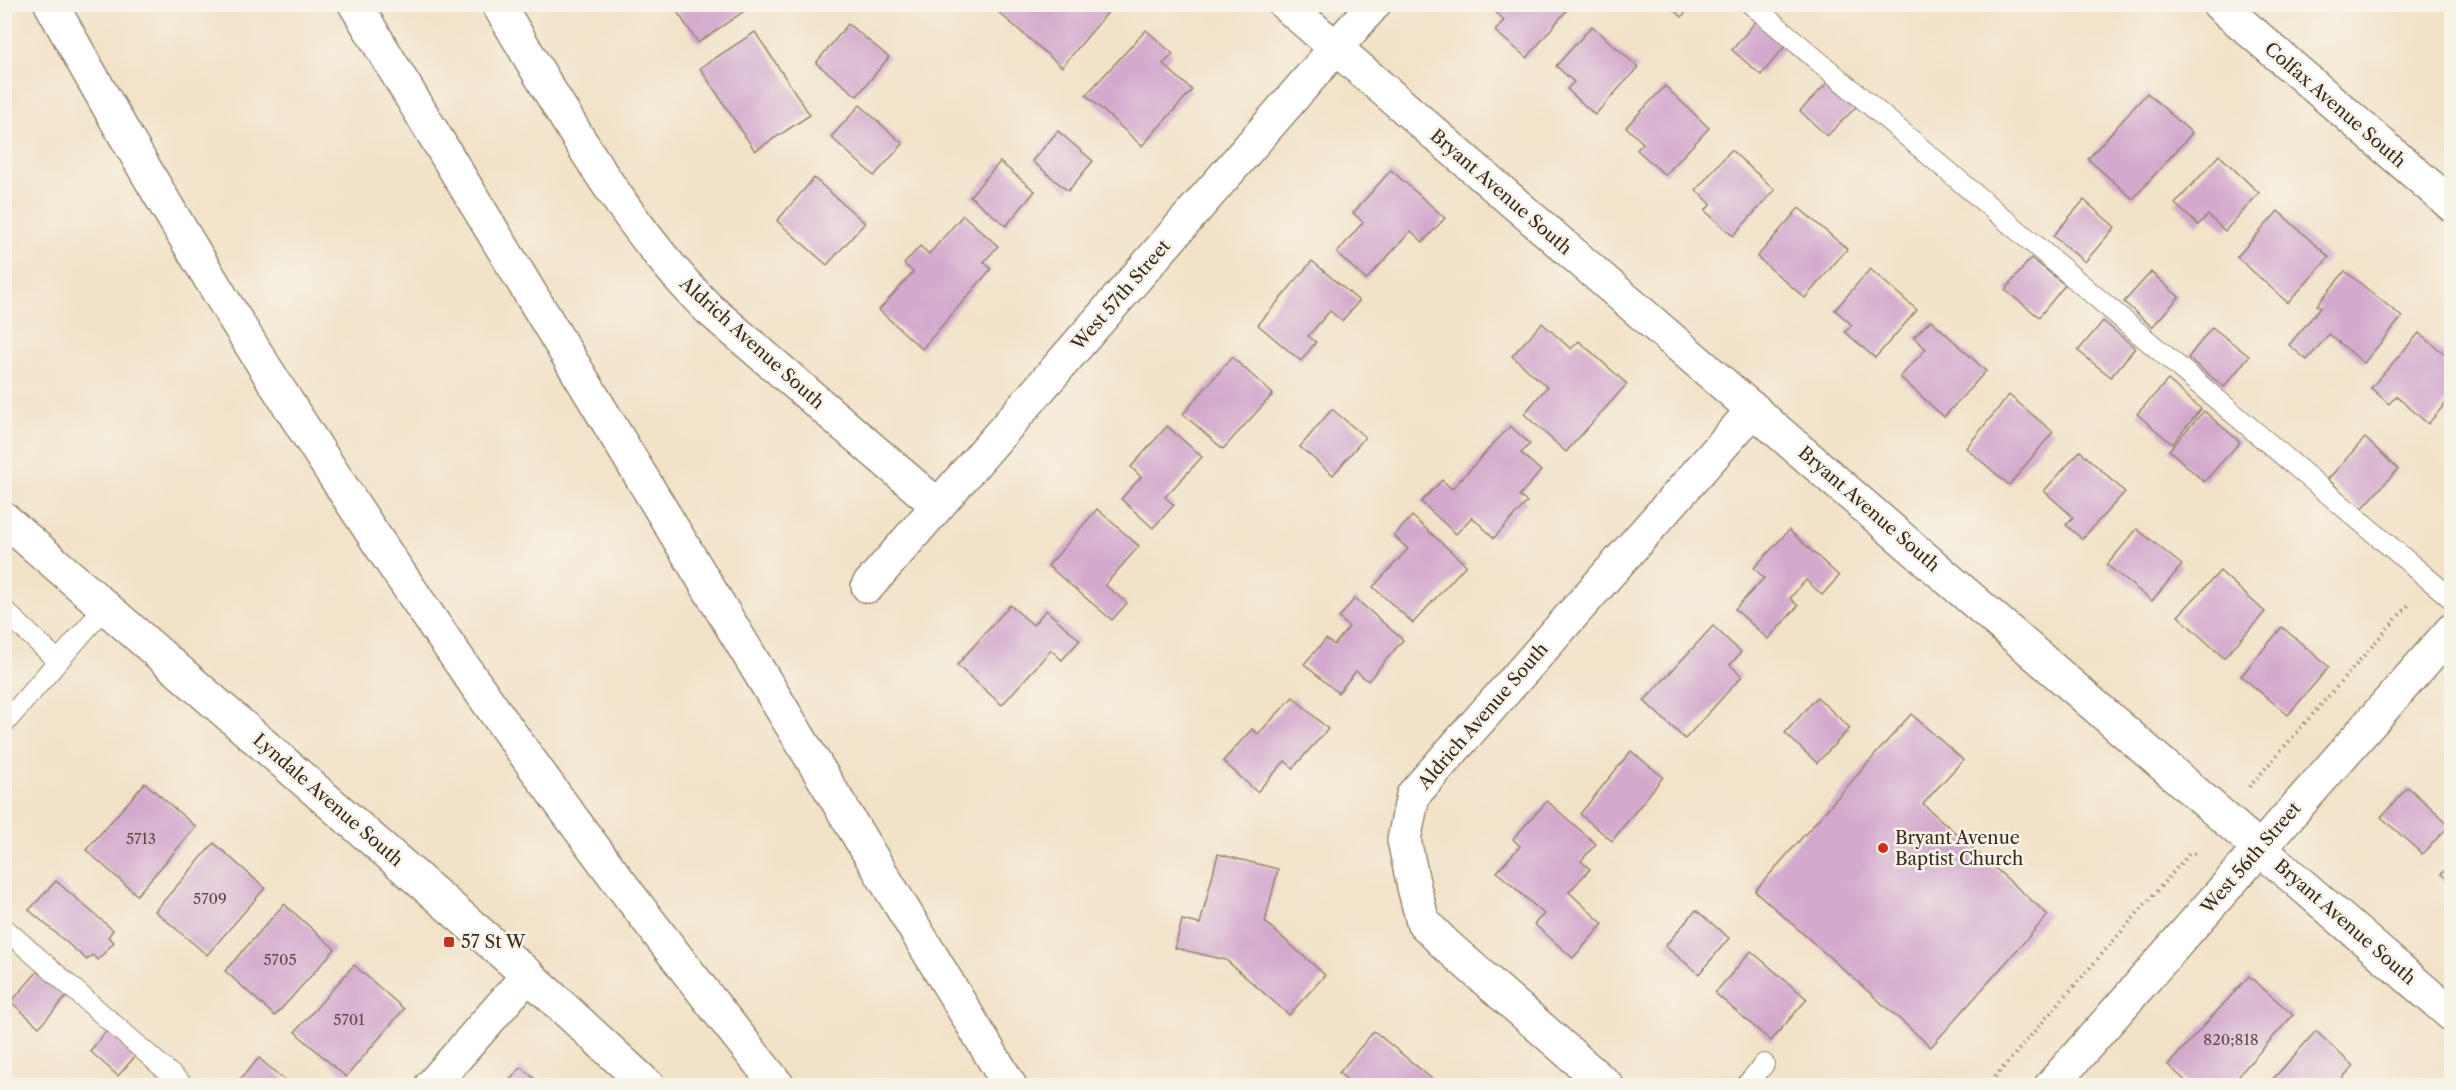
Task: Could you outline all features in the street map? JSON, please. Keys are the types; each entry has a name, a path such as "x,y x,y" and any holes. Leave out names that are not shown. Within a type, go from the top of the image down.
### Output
{"street":[{"path":"51,4 200,265 309,440 380,546 503,727 646,918 778,1086"},
{"path":"355,4 1010,1086"},
{"name":"Aldrich Avenue South","path":"498,4 615,195 678,278 709,309 937,505"},
{"name":"Bryant Avenue South","path":"1285,4 2451,1015"},
{"name":"West 57th Street","path":"868,586 1374,4"},
{"name":"Colfax Avenue South","path":"2219,4 2451,204"},
{"name":"Aldrich Avenue South","path":"1607,1086 1446,945 1423,922 1404,840 1413,795 1754,409"},
{"name":"Lyndale Avenue South","path":"4,519 528,975 648,1086"},
{"name":"West 56th Street","path":"2050,1086 2451,630"},
{"path":"431,1086 528,975"}],"lane":[{"path":"1751,4 2451,599"},
{"path":"4,724 105,607"},
{"path":"4,610 58,661"},
{"path":"4,928 184,1086"},
{"path":"1746,1086 1764,1064"}],"path":[{"path":"2252,794 2249,787 2430,580"},
{"path":"1988,1086 2189,854 2199,852"}],"building":[{"path":"672,4 743,4 747,9 698,43"},
{"path":"989,4 1115,4 1062,67"},
{"path":"1487,4 1571,5 1527,58 1495,31 1504,20"},
{"path":"1668,4 1693,4 1682,17"},
{"path":"1757,20 1786,45 1761,75 1732,50"},
{"path":"848,24 889,57 857,96 816,63"},
{"path":"1592,26 1638,67 1595,115 1567,89 1574,82 1556,66"},
{"path":"1146,30 1173,54 1163,64 1192,90 1142,146 1086,95"},
{"path":"755,32 810,115 755,151 700,68"},
{"path":"1829,81 1856,107 1827,136 1800,111"},
{"path":"1665,86 1709,128 1665,175 1637,150 1643,143 1626,127"},
{"path":"2147,93 2192,133 2133,199 2088,159"},
{"path":"860,105 903,144 874,176 831,137"},
{"path":"1058,131 1093,161 1068,191 1032,161"},
{"path":"1731,150 1775,190 1733,236 1705,211 1711,204 1696,190"},
{"path":"2219,155 2259,193 2225,231 2208,215 2198,225 2175,204"},
{"path":"1000,162 1035,191 1006,226 970,196"},
{"path":"1391,170 1445,218 1423,242 1411,231 1366,280 1337,253 1363,222 1353,213"},
{"path":"814,178 865,223 827,265 777,221"},
{"path":"2084,200 2115,227 2085,262 2053,236"},
{"path":"1799,208 1847,249 1805,298 1757,257"},
{"path":"2278,211 2329,257 2288,303 2237,257"},
{"path":"963,215 998,246 984,262 991,269 922,349 879,310 913,272 904,264 920,246 929,254"},
{"path":"2031,258 2065,285 2039,317 2005,290"},
{"path":"1312,261 1359,301 1342,321 1330,311 1308,336 1316,342 1301,361 1258,325"},
{"path":"1870,269 1917,310 1875,358 1845,332 1852,325 1835,310"},
{"path":"2345,271 2402,317 2364,363 2329,334 2307,360 2289,345 2321,307 2317,305"},
{"path":"2151,272 2179,297 2152,327 2124,302"},
{"path":"1931,320 1986,371 1944,417 1900,377 1926,349 1914,337"},
{"path":"2103,321 2135,348 2111,377 2078,351"},
{"path":"1542,323 1571,349 1579,341 1627,384 1566,452 1524,414 1547,387 1512,356"},
{"path":"2212,327 2249,356 2224,387 2188,358"},
{"path":"2419,333 2452,360 2452,396 2428,424 2396,396 2389,404 2371,388"},
{"path":"1232,357 1273,394 1223,449 1183,414"},
{"path":"2168,380 2201,409 2172,444 2137,414"},
{"path":"2009,395 2053,432 2009,485 1966,448"},
{"path":"1332,409 1365,437 1333,475 1300,447"},
{"path":"2204,411 2240,442 2204,482 2169,450"},
{"path":"1167,426 1202,457 1165,497 1174,505 1153,528 1121,499 1141,477 1131,467"},
{"path":"1510,426 1530,444 1521,453 1541,471 1519,496 1527,502 1494,538 1472,517 1456,534 1421,502 1442,480 1452,489"},
{"path":"2365,438 2398,469 2361,510 2328,479"},
{"path":"2080,451 2125,492 2082,539 2066,525 2073,517 2044,491"},
{"path":"1097,509 1139,546 1105,585 1127,603 1112,620 1048,566"},
{"path":"1412,516 1466,565 1413,623 1373,587 1408,549 1394,536"},
{"path":"2137,529 2182,565 2152,601 2107,565"},
{"path":"1789,530 1839,576 1822,595 1806,580 1790,598 1798,606 1768,639 1735,609 1764,578 1754,568"},
{"path":"2220,571 2265,612 2224,658 2178,616"},
{"path":"1355,598 1403,640 1368,681 1356,671 1338,693 1304,664 1326,639 1334,645 1349,627 1339,618"},
{"path":"1010,605 1033,625 1046,610 1080,640 1062,660 1051,650 1002,705 957,665"},
{"path":"1713,626 1741,652 1730,665 1742,676 1685,739 1644,701"},
{"path":"2282,627 2329,667 2288,715 2241,676"},
{"path":"1293,697 1328,729 1293,768 1285,761 1257,792 1223,761 1252,729 1258,734"},
{"path":"1817,697 1850,728 1817,763 1785,733"},
{"name":"Bryant Avenue Baptist Church","path":"1911,714 1963,760 1923,804 2048,915 1931,1047 1755,891"},
{"path":"1631,751 1663,777 1612,841 1580,814"},
{"path":"145,783 196,827 137,895 86,850"},
{"path":"2408,787 2450,825 2422,854 2381,817"},
{"path":"1547,801 1596,844 1581,861 1590,869 1569,892 1603,924 1573,958 1534,924 1544,914 1497,872 1520,846 1513,839"},
{"path":"214,843 265,888 207,955 155,911"},
{"path":"1218,854 1278,869 1265,922 1325,975 1289,1015 1226,960 1175,948 1182,920 1200,924"},
{"path":"2452,863 2452,883 2441,874"},
{"path":"56,881 113,930 108,937 114,942 98,960 92,955 87,960 29,910"},
{"path":"284,904 335,949 275,1016 225,971"},
{"path":"1696,910 1729,938 1699,974 1665,946"},
{"path":"1751,951 1807,999 1771,1041 1715,993"},
{"path":"354,965 404,1009 346,1077 295,1032"},
{"path":"39,970 68,995 39,1027 11,1002"},
{"path":"2249,976 2293,1015 2229,1086 2191,1086 2168,1065"},
{"path":"108,1029 137,1054 118,1076 90,1051"},
{"path":"1374,1031 1432,1079 1427,1086 1354,1086 1339,1073"},
{"path":"2316,1031 2353,1066 2335,1086 2280,1086 2273,1079"},
{"path":"259,1058 291,1086 234,1086"},
{"path":"521,1067 543,1086 505,1086"}],"place":[{"name":"Bryant Avenue Baptist Church","path":"1883,848"},
{"name":"57 St W","path":"449,942"}]}
